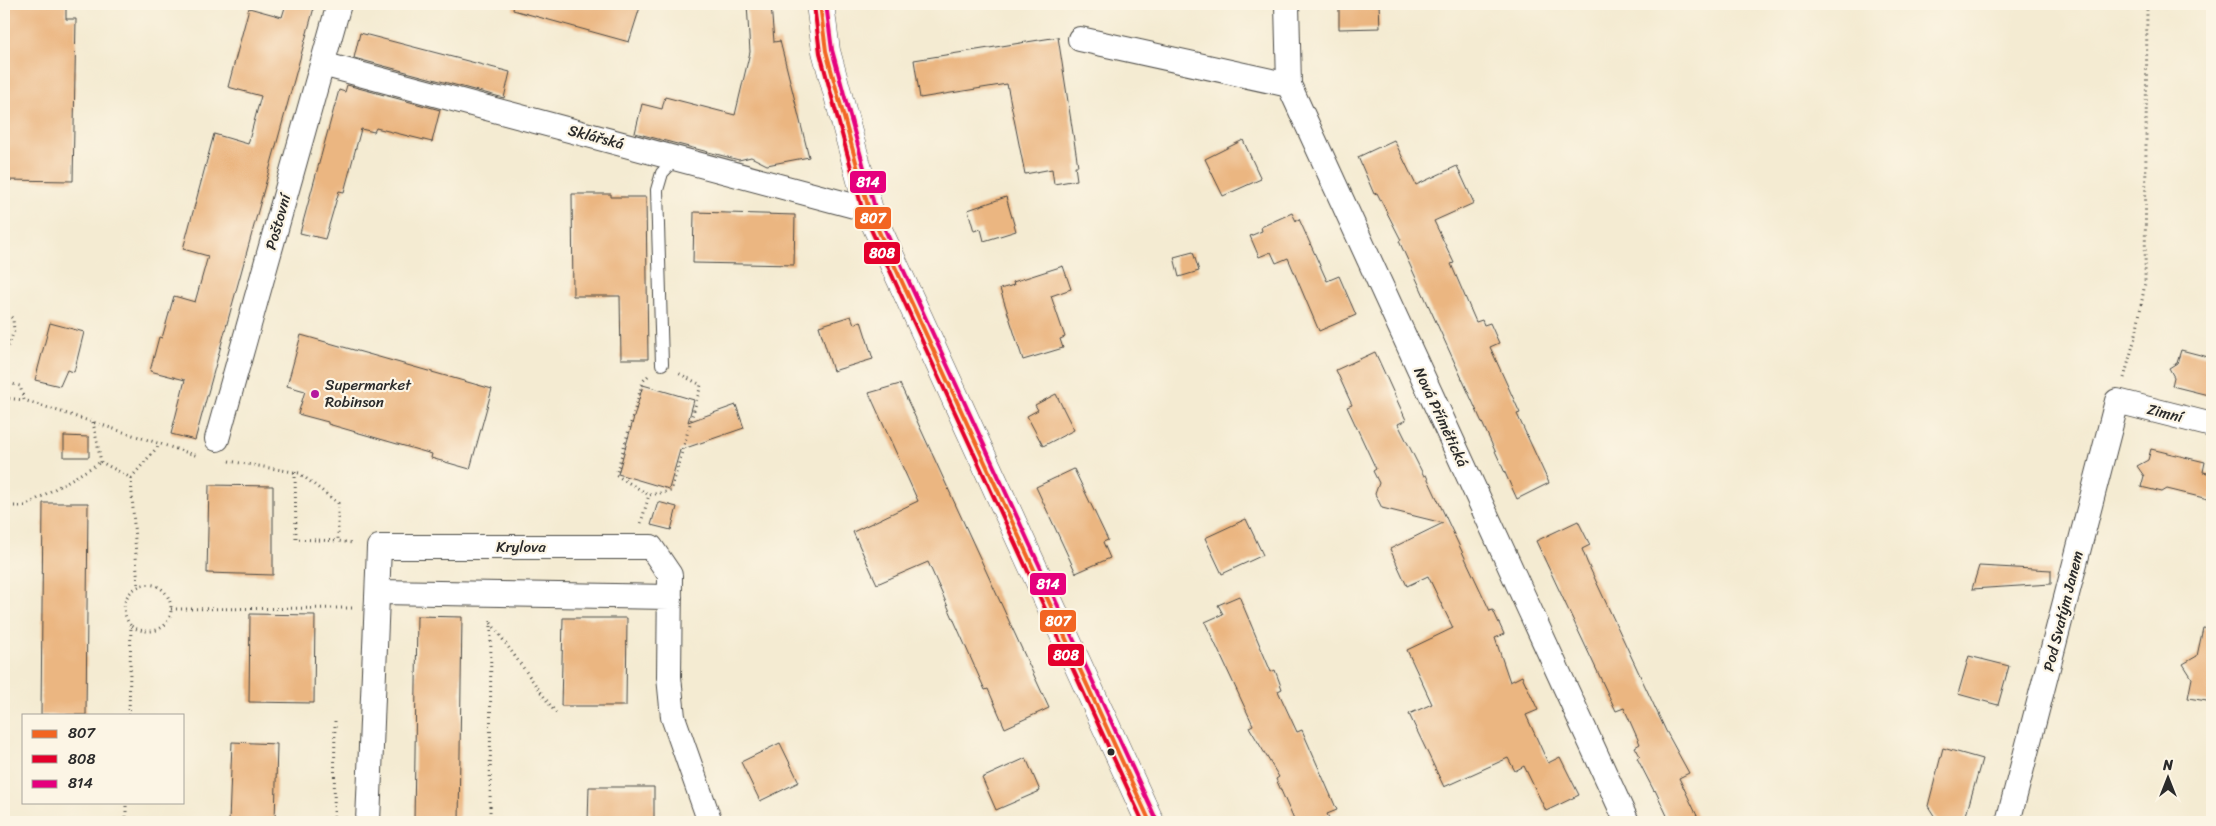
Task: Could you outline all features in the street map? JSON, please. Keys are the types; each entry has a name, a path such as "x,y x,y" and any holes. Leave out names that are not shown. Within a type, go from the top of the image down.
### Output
{"main road":[{"path":"820,4 826,51 869,210 1150,822"}],"street":[{"name":"Poštovní","path":"217,440 340,4"},
{"name":"Nová Přímětická","path":"1287,4 1289,85 1627,822"},
{"path":"1080,39 1289,85"},
{"name":"Sklářská","path":"322,64 869,210"},
{"name":"Zimní","path":"2117,401 2212,425"},
{"name":"Pod Svatým Janem","path":"2008,822 2117,401"},
{"name":"Krylova","path":"368,822 379,547 651,547 670,576 668,677 673,717 710,822"},
{"path":"378,600 491,594 670,597"}],"lane":[{"path":"662,364 657,190 662,173 676,158"}],"path":[{"path":"2117,401 2136,334 2145,283 2147,4"},
{"path":"4,310 13,319 14,331 10,345 4,348"},
{"path":"662,364 701,385 671,491 649,495 616,475 643,381 662,364"},
{"path":"4,398 24,400"},
{"path":"93,422 101,462"},
{"path":"138,587 131,478 160,444"},
{"path":"101,462 131,478"},
{"path":"4,506 25,506 101,462"},
{"path":"295,472 296,539 338,541"},
{"path":"634,547 649,495"},
{"path":"153,585 160,588 166,594 171,608 170,616 160,628 145,632 131,626 126,619 124,604 131,591 138,587 153,585"},
{"path":"490,822 491,594"},
{"path":"171,608 378,600"},
{"path":"491,622 558,716"},
{"path":"129,714 131,626"},
{"path":"334,719 334,822"},
{"path":"126,804 126,822"}],"building":[{"path":"4,4 66,4 66,19 76,19 73,181 4,180"},
{"path":"286,4 315,4 195,440 171,434 185,380 150,371 159,337 162,338 174,296 195,302 208,256 183,249 214,134 248,144 261,96 228,87 249,8 282,17"},
{"path":"514,4 641,4 629,42 513,10"},
{"path":"747,4 771,4 774,42 780,41 809,157 767,165 751,157 739,160 635,133 642,104 662,109 665,97 735,115 750,52"},
{"path":"1339,4 1379,4 1380,28 1339,29"},
{"path":"360,33 510,72 504,98 354,58"},
{"path":"1058,37 1078,166 1075,166 1077,180 1054,184 1052,169 1025,174 1007,84 920,98 914,60"},
{"path":"347,85 440,110 432,142 376,128 374,132 361,129 344,192 339,191 325,239 300,233 339,90 345,92"},
{"path":"1243,140 1261,179 1223,196 1205,159"},
{"path":"1394,140 1416,185 1457,166 1474,203 1434,221 1454,263 1451,264 1476,322 1482,320 1484,325 1490,323 1499,343 1490,347 1520,413 1517,414 1549,483 1517,499 1399,241 1401,240 1377,193 1374,194 1358,157"},
{"path":"572,194 611,194 611,197 646,197 648,359 621,359 620,296 573,296"},
{"path":"1006,197 1016,231 984,241 981,229 974,231 968,210"},
{"path":"694,212 795,215 794,265 693,263"},
{"path":"1292,213 1296,221 1299,219 1327,281 1339,276 1356,315 1319,331 1288,258 1276,263 1271,252 1259,257 1250,236 1262,231 1261,227"},
{"path":"1193,252 1199,271 1179,277 1174,257"},
{"path":"1063,266 1071,289 1051,296 1065,337 1060,339 1063,348 1023,360 1000,289 1014,285 1013,282"},
{"path":"851,316 854,324 861,321 873,359 833,371 819,326"},
{"path":"50,323 84,332 74,372 67,370 60,386 35,380"},
{"path":"301,335 492,389 470,469 431,458 432,454 298,414 305,391 287,386"},
{"path":"2181,350 2212,358 2212,396 2172,386 2174,377 2169,368 2177,363"},
{"path":"1375,352 1406,420 1398,424 1424,476 1426,475 1490,611 1493,610 1504,634 1495,638 1510,682 1522,676 1538,710 1526,715 1548,763 1560,757 1579,795 1546,811 1524,766 1515,771 1508,758 1444,787 1409,714 1432,704 1407,650 1453,628 1428,576 1407,586 1390,549 1443,523 1382,508 1375,494 1379,483 1373,471 1376,469 1347,407 1352,405 1336,370"},
{"path":"900,384 1049,708 1005,728 988,689 985,690 928,562 877,584 853,532 918,501 869,393"},
{"path":"643,385 694,400 688,422 736,405 744,428 680,450 669,489 618,474"},
{"path":"1056,394 1074,430 1043,446 1027,416 1038,410 1035,405"},
{"path":"64,436 89,437 89,457 64,457"},
{"path":"2151,449 2205,462 2203,472 2212,474 2212,500 2167,489 2162,492 2141,487 2144,476 2137,466 2148,460"},
{"path":"1074,469 1108,540 1103,542 1110,558 1076,573 1036,487"},
{"path":"209,485 273,486 273,575 207,573"},
{"path":"658,502 677,507 671,530 651,525"},
{"path":"43,503 88,503 86,714 41,714"},
{"path":"1246,519 1263,555 1222,574 1205,538"},
{"path":"1578,521 1590,545 1582,549 1587,562 1666,731 1689,773 1679,778 1700,822 1670,822 1637,758 1640,756 1635,747 1640,744 1624,708 1616,711 1536,541"},
{"path":"1979,566 2051,570 2051,584 1972,589"},
{"path":"1239,596 1271,672 1275,670 1282,689 1278,691 1297,732 1302,730 1337,810 1327,814 1331,822 1295,822 1276,779 1279,777 1249,727 1253,725 1205,622 1223,614 1218,605"},
{"path":"250,614 315,615 314,703 249,702"},
{"path":"417,616 462,617 459,822 414,822"},
{"path":"563,618 627,618 626,706 561,706"},
{"path":"2203,628 2212,629 2212,709 2207,701 2188,698 2192,678 2183,664 2197,656"},
{"path":"1969,656 2009,666 1998,705 1958,694"},
{"path":"232,742 277,744 275,822 229,822"},
{"path":"780,743 799,782 760,801 741,762"},
{"path":"1943,748 1982,759 1964,822 1938,822 1928,806"},
{"path":"1026,758 1040,791 996,810 982,778"},
{"path":"589,787 654,787 654,822 588,822"}],"transit line":[{"name":"807","path":"820,4 826,51 869,210 1150,822"},
{"name":"814","path":"826,4 832,50 875,208 1156,819"},
{"name":"808","path":"814,5 820,53 863,212 1143,822"}],"place":[{"name":"Supermarket Robinson","path":"315,394"}]}
